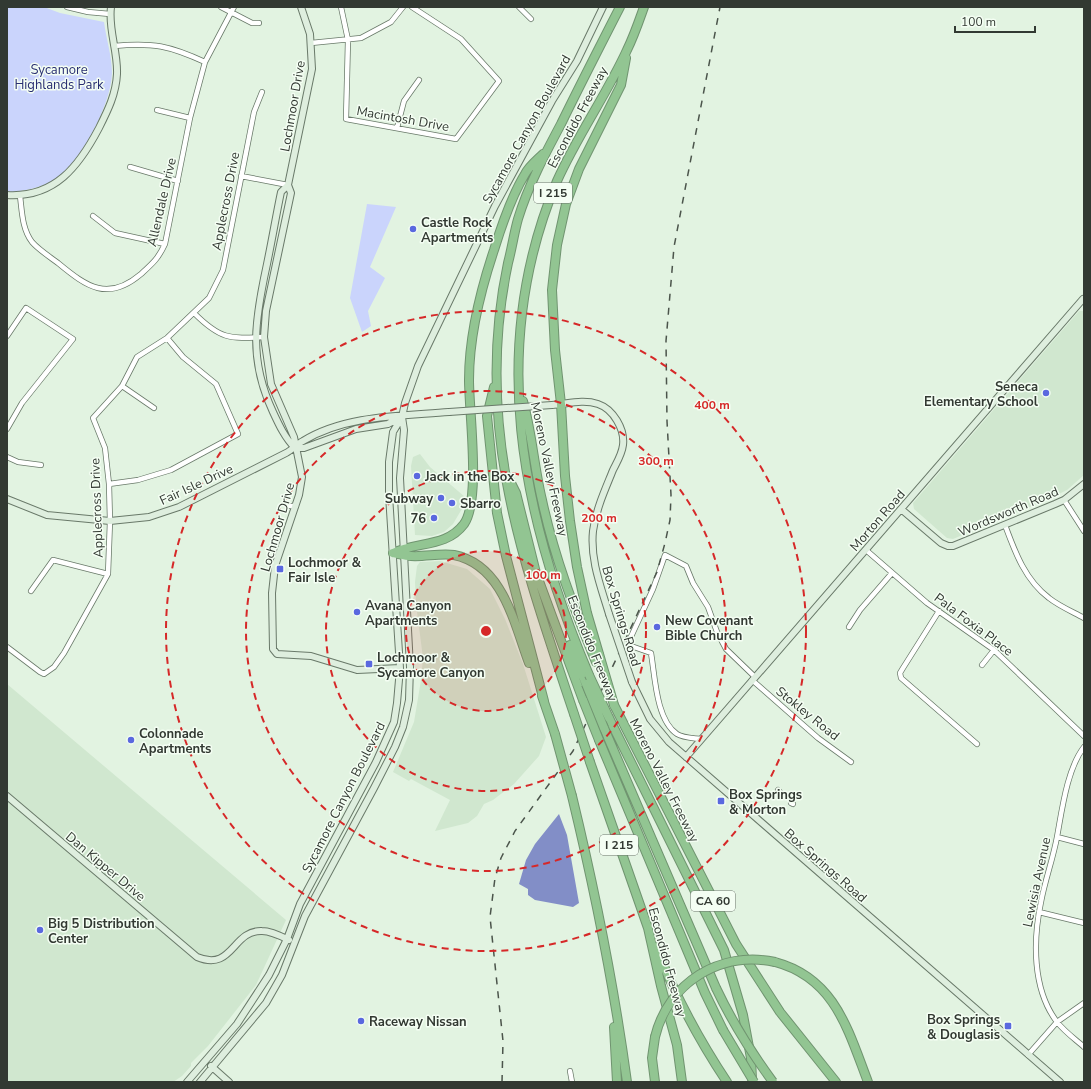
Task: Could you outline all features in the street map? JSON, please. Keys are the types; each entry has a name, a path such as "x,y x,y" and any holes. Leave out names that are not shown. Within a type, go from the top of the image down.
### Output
{"highway":[{"name":"Escondido Freeway","path":"620,7 548,149 518,219 504,285 498,330 496,379 504,469 515,527 528,573 574,714 648,928 661,986 677,1045 682,1082"},
{"name":"Escondido Freeway","path":"644,7 627,51 561,174 544,216 527,282 519,349 520,417 525,467 538,532 559,599 589,675 608,718 724,950 744,1015 751,1058 753,1082"},
{"path":"597,658 573,544 557,404 552,311 557,244 572,186 621,86 627,51"},
{"path":"393,553 426,545 449,537 464,523 469,514 473,490 469,379 476,308 500,231 511,202 525,172 548,149"},
{"path":"519,349 516,373 516,413 520,455 529,511 550,589 604,728 716,988 729,1015 747,1045 773,1082"},
{"path":"496,379 487,416 497,513 506,556 544,701"},
{"name":"Moreno Valley Freeway","path":"519,388 527,416 530,442 550,535 576,614 597,658 614,705 736,944 780,1012 836,1082"},
{"path":"504,469 516,493 536,573 552,621 599,740 702,986 723,1030 753,1082"},
{"path":"404,551 455,556 472,562 488,573 495,581 504,597 544,701 555,734 572,796 589,866 610,976 627,1082"},
{"path":"648,928 677,995 700,1039 727,1082"},
{"path":"655,1082 652,1058 655,1037 661,1018 668,1005 682,988 697,976 714,967 735,960 753,959 775,962 796,969 810,977 828,994 841,1014 868,1082"},
{"path":"610,976 618,1082"}],"street":[{"path":"7,195 20,196 43,189 54,184 73,169 85,154 111,104 117,73 111,10 88,12 67,7"},
{"path":"221,7 252,23 259,23"},
{"name":"Allendale Drive","path":"20,196 23,222 32,242 79,280 92,287 112,290 128,285 158,260 165,244 190,118 205,62 234,7"},
{"name":"Lochmoor Drive","path":"301,7 307,21 311,43 312,69 288,185 291,193 266,311 264,338 271,384 294,437 302,478 296,506 275,566 272,593 273,649 277,654 311,656 357,670 400,668"},
{"path":"341,7 348,40"},
{"path":"311,43 361,38 391,22 403,7"},
{"name":"Macintosh Drive","path":"348,40 346,119 456,139 499,81 461,38 412,7"},
{"path":"519,7 531,19"},
{"name":"Sycamore Canyon Boulevard","path":"187,1082 237,1024 257,997 270,975 287,939 300,904 384,745 394,722 400,668 389,462 393,432 402,417 405,402 418,366 466,264 522,156 582,50 602,7"},
{"path":"114,46 137,44 163,46 176,49 205,62"},
{"path":"397,128 404,101 420,80"},
{"name":"Applecross Drive","path":"7,647 31,666 44,674 54,667 64,653 108,574 110,521 109,484 105,448 94,418 122,386 137,357 167,338 194,313 208,298 223,270 254,112 262,92"},
{"path":"157,110 190,118"},
{"path":"130,167 178,181"},
{"path":"241,176 288,185"},
{"name":"Lochmoor Drive","path":"288,185 281,192 259,301 255,338 258,368 268,400 288,442 295,448"},
{"path":"93,216 115,233 165,244"},
{"name":"Morton Road","path":"686,757 1084,299"},
{"path":"7,336 26,308 72,339 22,403 7,430"},
{"path":"194,313 208,327 223,335 234,338 264,338"},
{"path":"109,484 138,480 171,470 238,434 216,384 183,357 167,338"},
{"path":"122,386 154,408"},
{"name":"Box Springs Road","path":"557,404 581,402 598,404 616,418 623,435 621,452 598,509 593,532 593,556 609,614 632,682 646,713 655,726 686,757 1060,1082"},
{"name":"Fair Isle Drive","path":"7,499 47,515 110,521 149,517 179,507 295,448 302,441 336,427 376,417 391,415 402,417 557,404"},
{"name":"Sycamore Canyon Boulevard","path":"200,1082 266,1003 282,975 306,916 381,774 403,727 409,700 410,667 400,478 404,430 402,417"},
{"path":"7,457 18,462 41,465"},
{"name":"Wordsworth Road","path":"901,509 948,546 958,545 1064,500 1084,484"},
{"path":"1064,500 1084,531"},
{"path":"288,506 296,506"},
{"path":"1005,525 1016,555 1025,572 1048,598 1084,618"},
{"name":"Pala Foxia Place","path":"866,550 892,573 940,611 994,650 1084,736"},
{"name":"Stokley Road","path":"701,739 678,734 667,722 660,706 651,653 631,646 629,641 650,595 665,555 686,566 693,583 708,607 717,632 726,649 753,679 818,738 850,762"},
{"path":"31,591 53,560 108,574"},
{"path":"849,627 860,610 892,573"},
{"path":"940,611 906,662 900,673 901,678 977,744"},
{"path":"982,665 994,650"},
{"name":"Lewisia Avenue","path":"1084,747 1074,766 1059,820 1057,837 1039,912 1036,931 1038,970 1044,997 1057,1022 1084,1047"},
{"name":"Dan Kipper Drive","path":"7,796 197,957 209,961 217,961 226,956 246,936 257,931 268,932 296,942"},
{"path":"1057,837 1084,844"},
{"path":"1039,912 1084,923"},
{"path":"1028,1055 1057,1022 1084,1003"},
{"path":"205,1062 229,1082"},
{"path":"570,1071 572,1082"}],"shaded area":[{"name":"Seneca Elementary School","path":"1079,311 1084,311 1084,475 1067,490 1051,498 953,539 947,538 914,509 913,503"},
{"path":"420,454 430,467 465,497 463,507 453,524 444,532 432,536 415,535 411,466 413,457"},
{"path":"440,561 467,569 490,589 505,619 523,664 546,737 539,756 514,784 493,800 484,804 477,816 468,823 435,831 450,800 411,779 409,781 393,772 414,722 421,680 423,658 416,604 415,582 417,566 420,562"},
{"path":"7,684 286,920 256,985 208,1046 191,1063 191,1066 182,1076 173,1082 7,1082"},
{"path":"559,814 567,835 579,903 573,907 535,900 528,895 528,889 519,884 526,860 535,844"}],"green space":[{"name":"Sycamore Highlands Park","path":"7,7 44,7 60,13 104,22 112,73 106,101 93,132 84,147 64,172 54,180 44,185 10,193 7,192"},
{"path":"367,204 396,207 370,267 385,278 368,311 371,326 362,332 350,298"}],"railway":[{"path":"502,1082 503,1041 490,917 495,878 501,858 515,831 573,751 657,572 670,520 671,495 667,421 666,341 674,247 720,7"}],"place":[{"name":"Castle Rock Apartments","path":"413,229"},
{"name":"Seneca Elementary School","path":"1046,393"},
{"name":"Jack in the Box","path":"417,476"},
{"name":"Subway","path":"441,498"},
{"name":"Sbarro","path":"452,503"},
{"name":"76","path":"434,518"},
{"name":"Lochmoor & Fair Isle","path":"280,569"},
{"name":"Avana Canyon Apartments","path":"357,612"},
{"name":"New Covenant Bible Church","path":"657,627"},
{"name":"Lochmoor & Sycamore Canyon","path":"369,664"},
{"name":"Colonnade Apartments","path":"131,740"},
{"name":"Box Springs & Morton","path":"721,801"},
{"name":"Big 5 Distribution Center","path":"40,930"},
{"name":"Raceway Nissan","path":"361,1021"},
{"name":"Box Springs & Douglasis","path":"1008,1026"}]}
